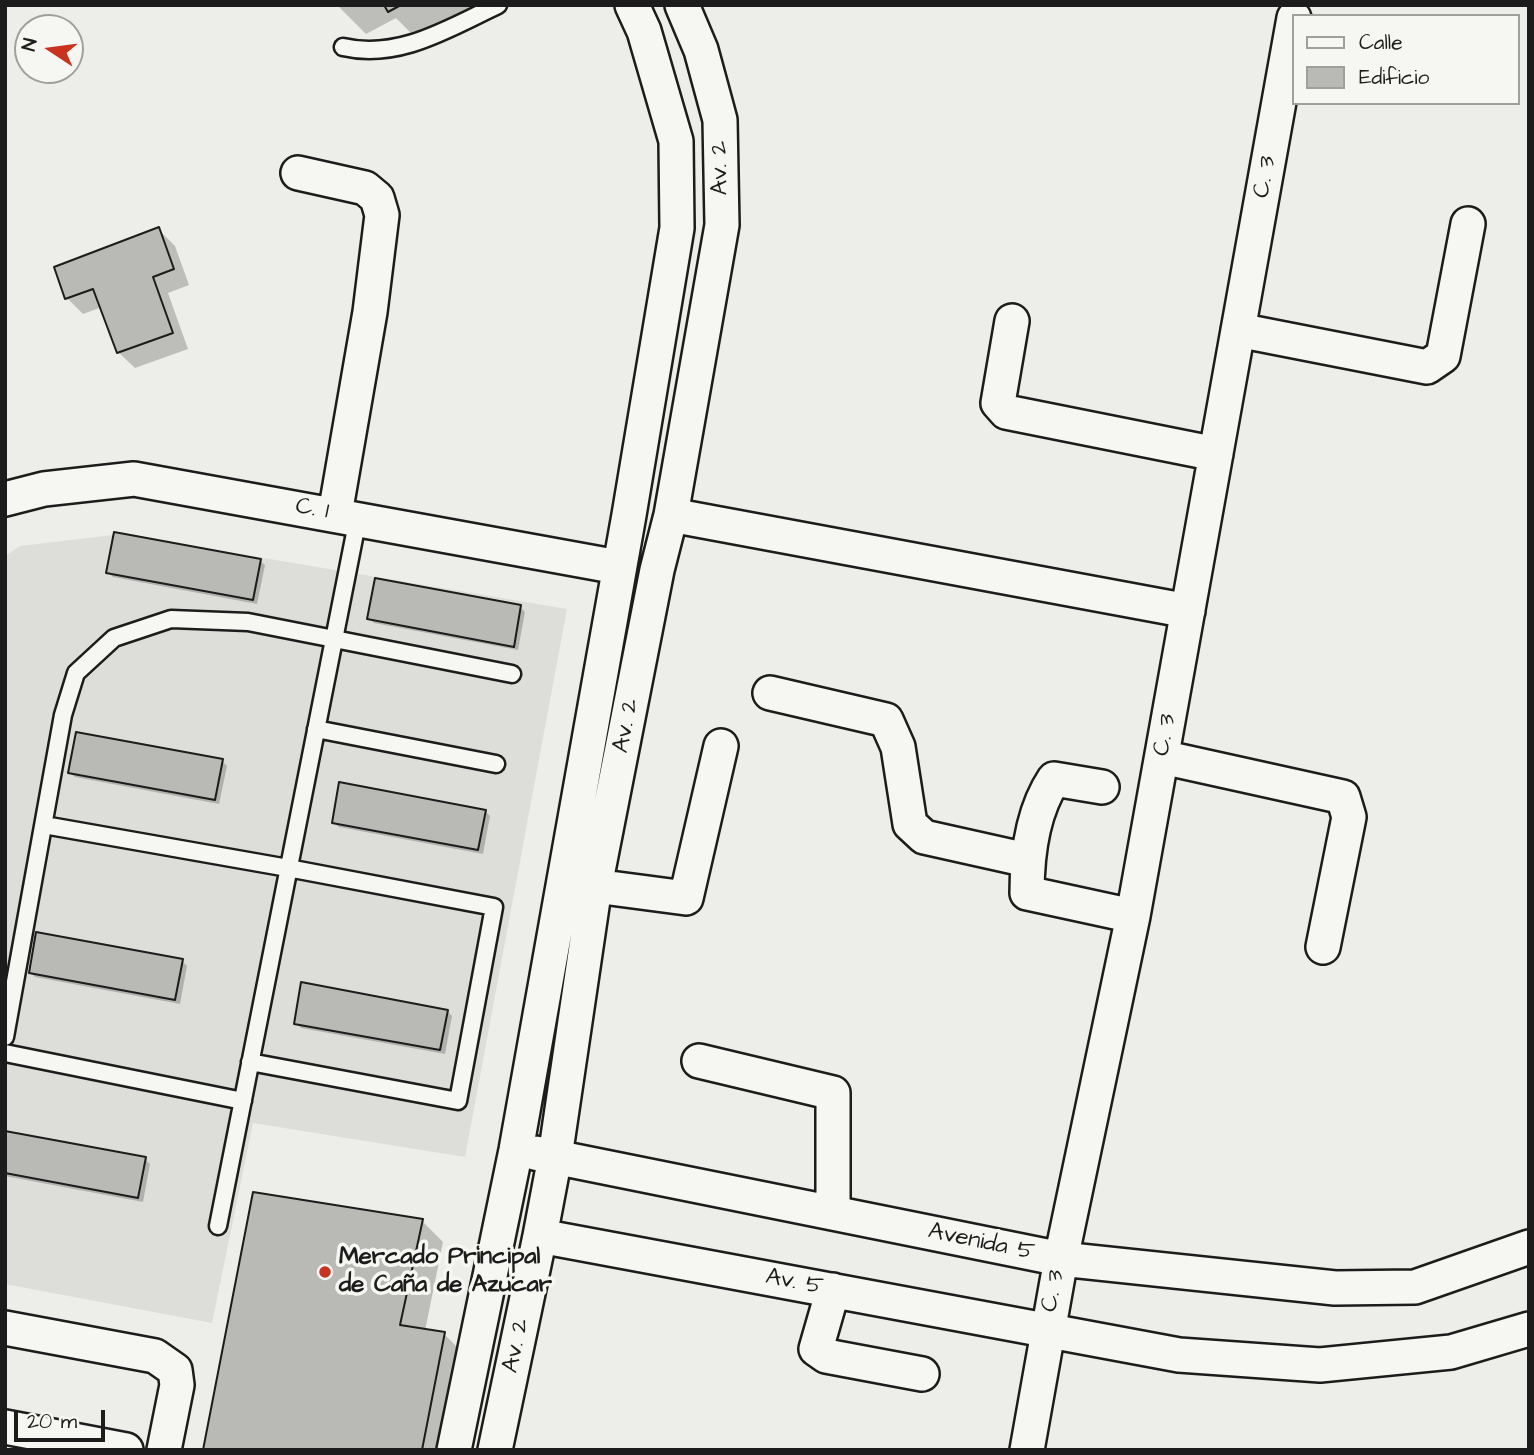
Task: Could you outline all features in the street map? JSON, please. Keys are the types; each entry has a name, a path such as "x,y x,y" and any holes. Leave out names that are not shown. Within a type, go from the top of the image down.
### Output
{"street":[{"name":"Av. 2","path":"454,1450 516,1150 677,228 676,141 644,32 632,5"},
{"name":"Av. 2","path":"495,1450 555,1157 595,886 654,584 671,514 722,225 720,120 701,50 682,5"},
{"name":"C. 3","path":"1027,1450 1060,1259 1133,916 1292,28"},
{"path":"298,173 365,188 377,198 382,215 346,516"},
{"path":"1238,330 1427,367 1443,356 1468,224"},
{"path":"1012,321 998,403 1006,412 1216,454"},
{"name":"C. 1","path":"5,499 44,489 134,479 618,567"},
{"path":"671,514 1188,611"},
{"path":"770,692 886,720 898,747 910,824 924,836 1027,860"},
{"path":"595,886 686,898 721,746"},
{"path":"1162,757 1343,797 1349,817 1323,947"},
{"path":"1102,787 1054,779 1042,797 1027,860 1027,892 1133,916"},
{"path":"699,1060 833,1093 833,1212"},
{"name":"Avenida 5","path":"516,1150 1060,1259 1335,1288 1415,1287 1529,1247"},
{"name":"Av. 5","path":"540,1236 1047,1330"},
{"path":"833,1290 816,1349 826,1356 922,1374"},
{"path":"5,1328 155,1356 175,1370 177,1385 164,1450"},
{"path":"1047,1330 1179,1354 1320,1365 1451,1352 1529,1329"},
{"path":"5,1427 126,1450"}],"lane":[{"path":"343,47 368,52 406,47 498,5"},
{"path":"218,1226 334,638 346,516"},
{"path":"5,1037 63,715 76,673 114,638 171,619 248,622 512,674"},
{"path":"316,729 496,764"},
{"path":"44,825 494,907 458,1101 250,1062"},
{"path":"5,1053 243,1101"}],"shaded area":[{"path":"121,534 567,609 465,1157 253,1123 212,1323 5,1284 5,556 20,546"}],"building":[{"path":"384,5 401,5 388,12"},
{"path":"159,227 174,269 153,277 173,333 117,353 93,289 65,299 54,267"},
{"path":"114,532 261,559 253,600 106,573"},
{"path":"375,578 521,605 514,647 367,619"},
{"path":"76,732 223,759 215,800 68,773"},
{"path":"339,782 486,810 478,850 332,823"},
{"path":"36,932 183,959 175,1000 29,973"},
{"path":"301,982 448,1010 440,1050 294,1024"},
{"path":"5,1131 146,1157 138,1198 5,1173"},
{"name":"Mercado Principal de Caña de Azucar","path":"253,1192 423,1219 400,1325 445,1332 422,1450 203,1450"}],"place":[{"name":"Mercado Principal de Caña de Azucar","path":"325,1272"}]}
